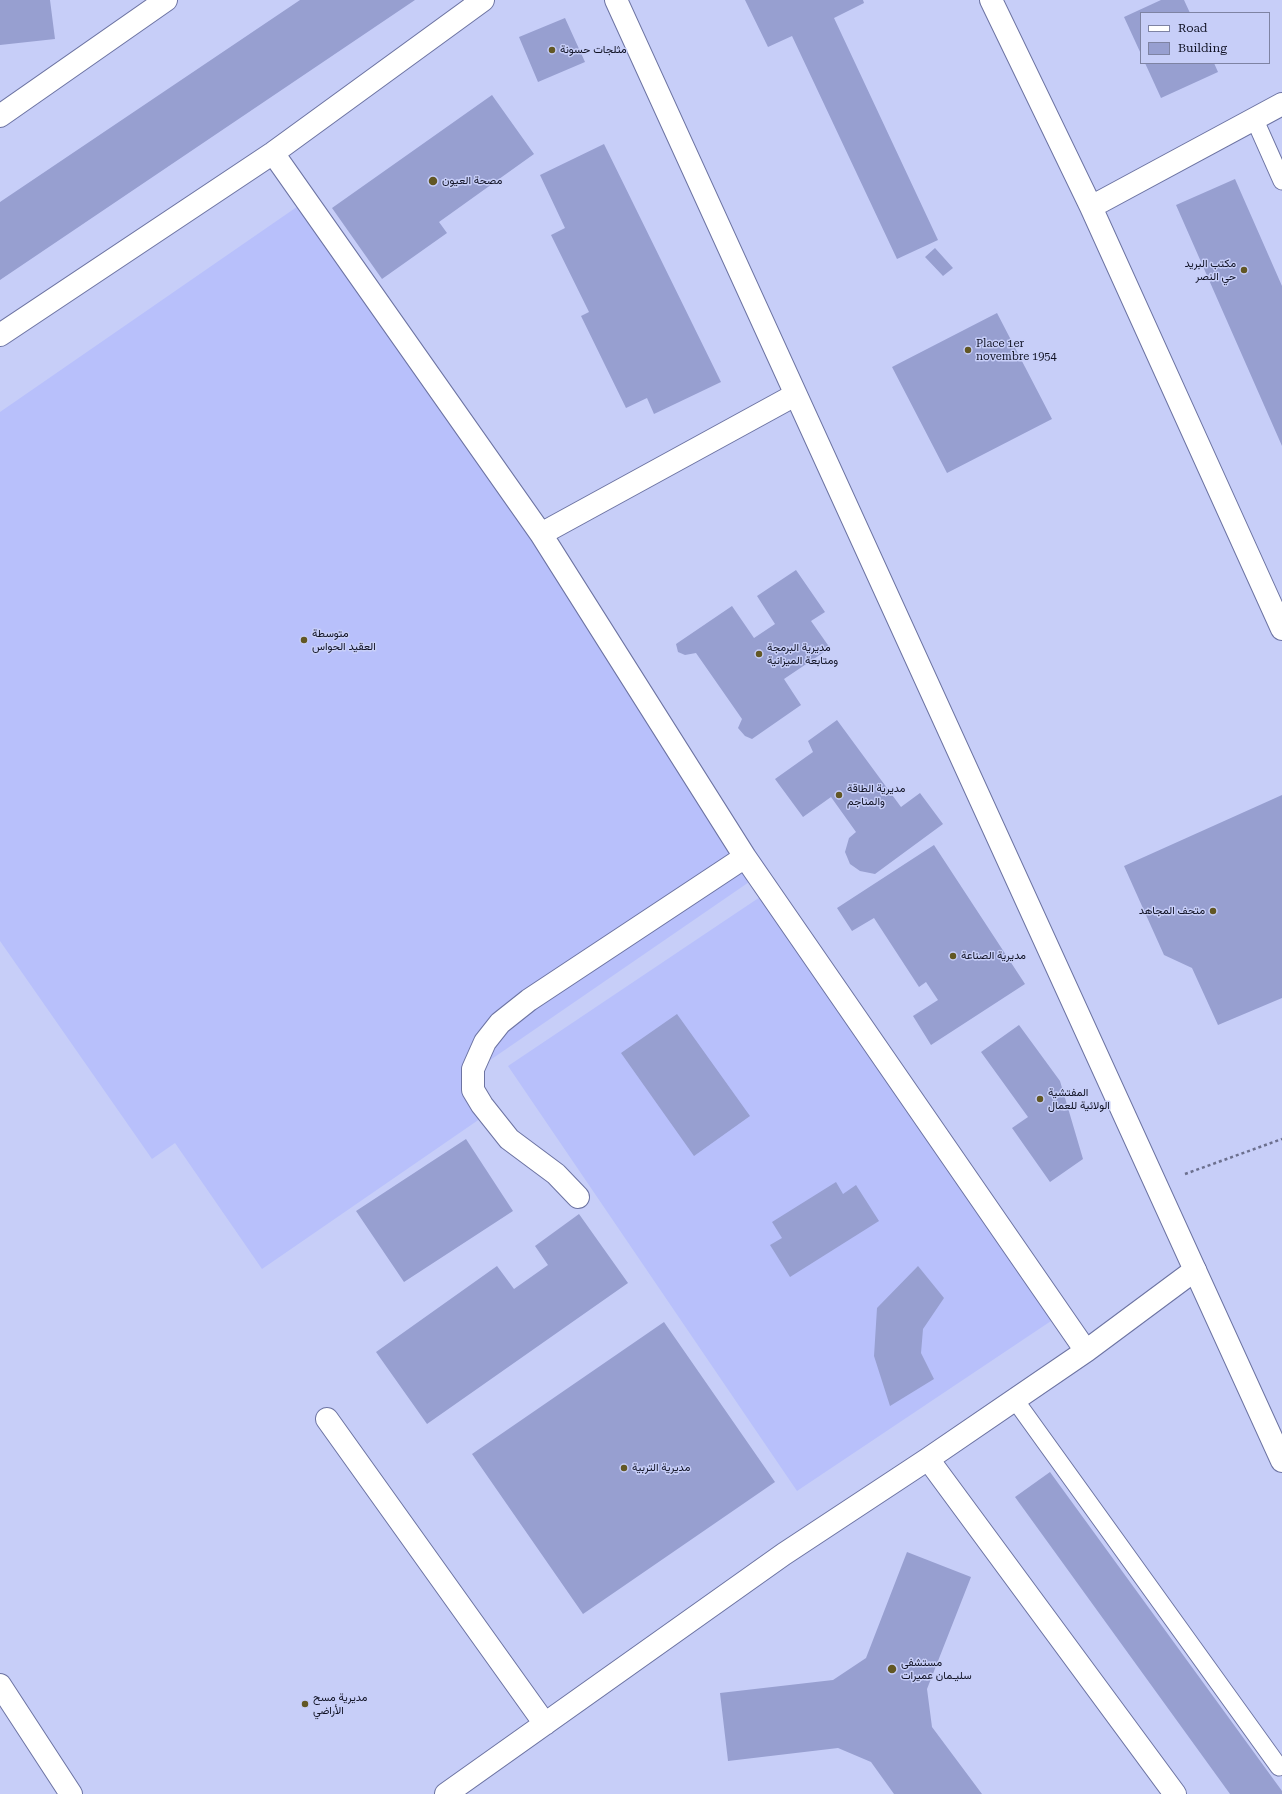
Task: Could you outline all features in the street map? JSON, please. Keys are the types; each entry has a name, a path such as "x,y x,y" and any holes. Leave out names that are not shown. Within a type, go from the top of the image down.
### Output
{"street":[{"path":"0,116 166,0"},
{"path":"0,335 273,153 483,0"},
{"path":"616,0 1282,1461"},
{"path":"992,0 1091,207 1282,629"},
{"path":"1091,207 1282,104"},
{"path":"273,153 541,534 745,857 1086,1351"},
{"path":"541,534 795,395"},
{"path":"578,1197 556,1174 509,1139 473,1090 474,1069 485,1042 500,1023 529,1000 745,857"},
{"path":"446,1794 784,1554 928,1459 1086,1351 1195,1270"},
{"path":"326,1419 545,1724"},
{"path":"928,1459 1175,1794"},
{"path":"0,1685 71,1794"}],"lane":[{"path":"1254,118 1282,181"},
{"path":"1015,1400 1279,1766"}],"path":[{"path":"1156,1185 1282,1139"}],"shaded area":[{"name":"متوسطة العقيد الحواس","path":"304,202 768,869 464,1078 487,1114 262,1269 175,1143 152,1159 0,941 0,412"},
{"path":"766,893 1054,1319 797,1491 508,1066"}],"building":[{"path":"0,0 50,0 55,39 0,45"},
{"path":"300,0 415,0 0,280 0,202"},
{"path":"745,0 863,0 864,3 834,18 938,240 897,259 792,36 768,47"},
{"path":"1161,0 1184,0 1190,12 1140,12 1140,52 1124,17"},
{"name":"مثلجات حسونة","path":"565,18 585,62 538,82 519,37"},
{"path":"1145,64 1214,64 1218,72 1161,98"},
{"name":"مصحة العيون","path":"492,95 534,154 439,222 447,233 382,279 332,208"},
{"path":"604,144 721,382 654,414 647,398 626,408 581,316 589,312 551,235 565,228 540,175"},
{"path":"1235,179 1282,286 1282,446 1176,205"},
{"path":"935,248 953,268 943,276 925,257"},
{"path":"997,313 1052,419 947,473 892,367"},
{"name":"مديرية البرمجة ومتابعة الميزانية","path":"796,570 825,612 811,621 830,648 784,679 801,705 752,739 745,736 738,728 742,719 696,653 685,655 678,652 676,644 732,606 754,638 775,624 757,596"},
{"name":"مديرية الطاقة والمناجم","path":"837,720 901,807 920,793 943,824 875,874 860,871 850,864 845,852 849,838 856,832 831,797 803,817 775,779 813,752 808,741"},
{"name":"متحف المجاهد","path":"1282,795 1282,998 1218,1025 1192,968 1164,955 1124,866"},
{"name":"مديرية الصناعة","path":"934,845 1025,984 931,1045 913,1016 938,1000 926,982 919,987 874,918 852,931 837,908"},
{"path":"677,1014 750,1116 694,1156 621,1053"},
{"name":"المفتشية الولائية للعمال","path":"1019,1025 1060,1081 1083,1159 1050,1182 1012,1128 1028,1117 981,1052"},
{"path":"466,1139 513,1211 404,1282 356,1211"},
{"path":"836,1182 843,1194 856,1185 879,1221 790,1277 770,1245 782,1238 772,1222"},
{"path":"579,1214 628,1283 427,1424 376,1352 497,1266 514,1289 548,1265 535,1246"},
{"path":"918,1266 944,1298 923,1329 921,1353 934,1379 890,1406 874,1356 877,1308"},
{"name":"مديرية التربية","path":"664,1322 775,1482 583,1614 472,1454"},
{"path":"1050,1472 1282,1791 1282,1794 1230,1794 1015,1497"},
{"name":"مستشفى سليـمان عميرات","path":"907,1552 971,1577 927,1689 932,1727 982,1794 894,1794 871,1762 838,1748 728,1761 720,1693 833,1680 866,1658"}],"place":[{"name":"مثلجات حسونة","path":"552,50"},
{"name":"مصحة العيون","path":"433,181"},
{"name":"مكتب البريد حي النصر","path":"1244,270"},
{"name":"Place 1er novembre 1954","path":"968,350"},
{"name":"متوسطة العقيد الحواس","path":"304,640"},
{"name":"مديرية البرمجة ومتابعة الميزانية","path":"759,654"},
{"name":"مديرية الطاقة والمناجم","path":"839,795"},
{"name":"متحف المجاهد","path":"1213,911"},
{"name":"مديرية الصناعة","path":"953,956"},
{"name":"المفتشية الولائية للعمال","path":"1040,1099"},
{"name":"مديرية التربية","path":"624,1468"},
{"name":"مستشفى سليـمان عميرات","path":"892,1669"},
{"name":"مديرية مسح الأراضي","path":"305,1704"}]}
